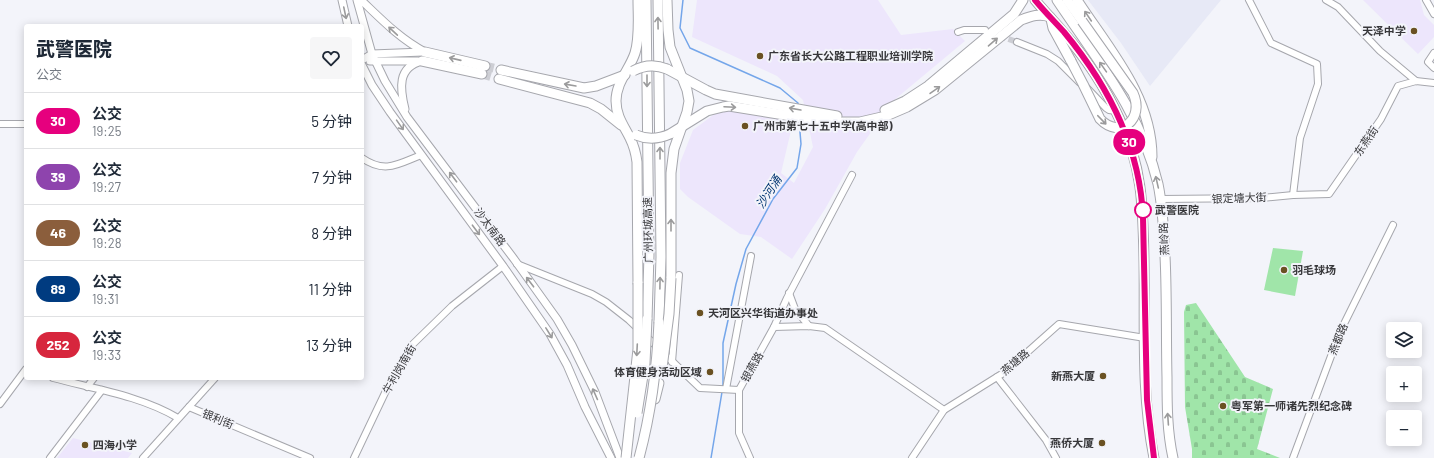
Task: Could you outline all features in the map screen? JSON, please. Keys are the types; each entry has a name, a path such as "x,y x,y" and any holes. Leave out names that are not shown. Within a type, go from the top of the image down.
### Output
{"highway":[{"path":"617,92 631,67 637,45 638,0"},
{"name":"广州环城高速","path":"627,458 641,394 646,350 649,255 646,0"},
{"name":"广州环城高速","path":"639,458 653,389 659,322 661,257 658,0"},
{"path":"639,458 659,383 669,314 671,278 671,173 674,149 684,122 688,104 687,90 673,56 668,37 667,0"},
{"path":"601,109 632,136 651,138 662,137 670,134 684,122 707,111 729,106 835,122 866,121 886,116 907,107 936,90 1014,14 1023,0"},
{"name":"燕岭路","path":"1035,0 1064,33 1091,70 1116,110 1132,149 1138,174 1143,217 1148,411 1154,458"},
{"name":"燕岭路","path":"1057,0 1121,94 1139,128 1152,164 1160,199 1164,235 1166,272 1167,404 1173,458"},
{"path":"608,82 631,67 660,66 681,75 706,90 729,97 824,114 847,116 865,115 888,109 910,98 960,65 1021,20 1042,15 1050,17 1053,28 1089,95 1100,119 1109,126 1125,126 1133,120 1137,110 1136,99 1067,0"},
{"path":"1077,0 1138,93 1151,136 1152,164"},
{"path":"673,56 684,72 706,90"},
{"path":"424,57 483,70"},
{"path":"622,126 616,105 617,92 624,75 631,67"},
{"path":"667,69 679,77 687,90"},
{"path":"624,75 596,86 584,88 500,74 584,101 601,109 632,136"},
{"path":"674,149 686,129 693,121 707,111"},
{"path":"618,116 632,136 637,162 638,331 636,374 627,458"}],"main road":[{"path":"342,0 348,24"},
{"name":"沙太南路","path":"357,0 364,24"},
{"path":"361,0 424,57"},
{"name":"沙太南路","path":"364,25 373,57 388,87 407,117 552,311 572,345 595,392 620,458"},
{"path":"364,60 373,57 424,57"},
{"path":"407,117 401,92 401,84 408,69 424,57"},
{"name":"沙太南路","path":"364,69 378,93 421,156 503,266 560,351 585,407 611,458"},
{"path":"378,93 388,87"},
{"path":"610,430 621,445 627,458"},
{"path":"602,440 606,458"}],"street":[{"path":"1249,0 1271,43 1317,64 1318,84 1300,138 1293,195"},
{"path":"1326,0 1338,7 1380,51 1416,81"},
{"path":"1426,0 1434,14"},
{"path":"958,32 964,30 985,30"},
{"path":"1017,42 1047,54 1058,61 1079,82 1091,91 1106,108 1109,110 1116,110"},
{"path":"1434,53 1428,62 1434,68"},
{"name":"东燕街","path":"1293,195 1329,194 1381,119 1398,86 1416,81 1434,83"},
{"path":"0,124 24,124"},
{"path":"364,159 371,164 388,167 421,156"},
{"name":"银燕路","path":"518,264 592,294 606,302 629,320 700,388 739,390 774,327 789,294 852,175"},
{"name":"银定塘大街","path":"1160,199 1262,198 1293,195"},
{"name":"燕都路","path":"1293,458 1340,332 1393,225"},
{"path":"726,389 751,256"},
{"name":"牛利岗南街","path":"354,458 393,376 412,344 452,306 503,266"},
{"path":"672,362 679,275"},
{"path":"789,294 795,309 809,326"},
{"name":"燕塘路","path":"912,458 944,410 1005,372 1059,324 1145,338"},
{"path":"774,327 809,326 825,328 944,410"},
{"path":"0,404 24,372"},
{"path":"997,377 1046,440 1056,458"},
{"path":"61,380 141,400 165,410 178,418"},
{"path":"87,387 92,380"},
{"path":"189,407 213,380"},
{"path":"50,458 102,390"},
{"path":"739,390 739,433 750,458"},
{"name":"银利街","path":"143,458 189,407 310,458"}],"shaded area":[{"name":"广州市第七十五中学(高中部)","path":"697,0 878,0 901,35 953,29 965,41 893,101 857,152 825,209 792,259 761,237 740,234 688,197 680,189 680,163 693,130 720,110 763,115 793,122 781,173 794,183 813,147 803,100 777,76 692,37"},
{"path":"1088,0 1221,0 1150,86 1121,43"},
{"name":"天泽中学","path":"1363,0 1420,0 1424,15 1434,25 1434,37 1418,54"},
{"name":"四海小学","path":"73,438 132,453 128,458 57,458"}],"green space":[{"name":"羽毛球场","path":"1273,248 1303,251 1295,296 1264,290"},
{"path":"1196,303 1245,377 1273,389 1257,449 1280,458 1192,458 1192,449 1185,407 1184,312 1186,305"}],"waterway":[{"name":"沙河涌","path":"683,0 680,28 690,48 780,88 798,103 798,105"},
{"name":"沙河涌","path":"723,386 723,343 736,284 746,249 773,199 797,168 801,144 799,120"},
{"name":"沙河涌","path":"711,458 722,392"}],"tunnel":[{"path":"1000,36 1017,42"},
{"path":"485,66 501,70"},
{"path":"482,74 499,79"}],"bus line":[{"name":"30","path":"1035,0 1064,33 1104,89 1120,118 1132,149 1138,174 1142,202 1147,400 1154,458"}],"place":[{"name":"天泽中学","path":"1414,31"},
{"name":"广东省长大公路工程职业培训学院","path":"760,56"},
{"name":"广州市第七十五中学(高中部)","path":"745,126"},
{"name":"武警医院","path":"1143,210"},
{"name":"羽毛球场","path":"1284,270"},
{"name":"天河区兴华街道办事处","path":"700,313"},
{"name":"体育健身活动区域","path":"710,372"},
{"name":"新燕大厦","path":"1103,376"},
{"name":"粤军第一师诸先烈纪念碑","path":"1223,406"},
{"name":"燕侨大厦","path":"1102,443"},
{"name":"四海小学","path":"85,445"}]}
